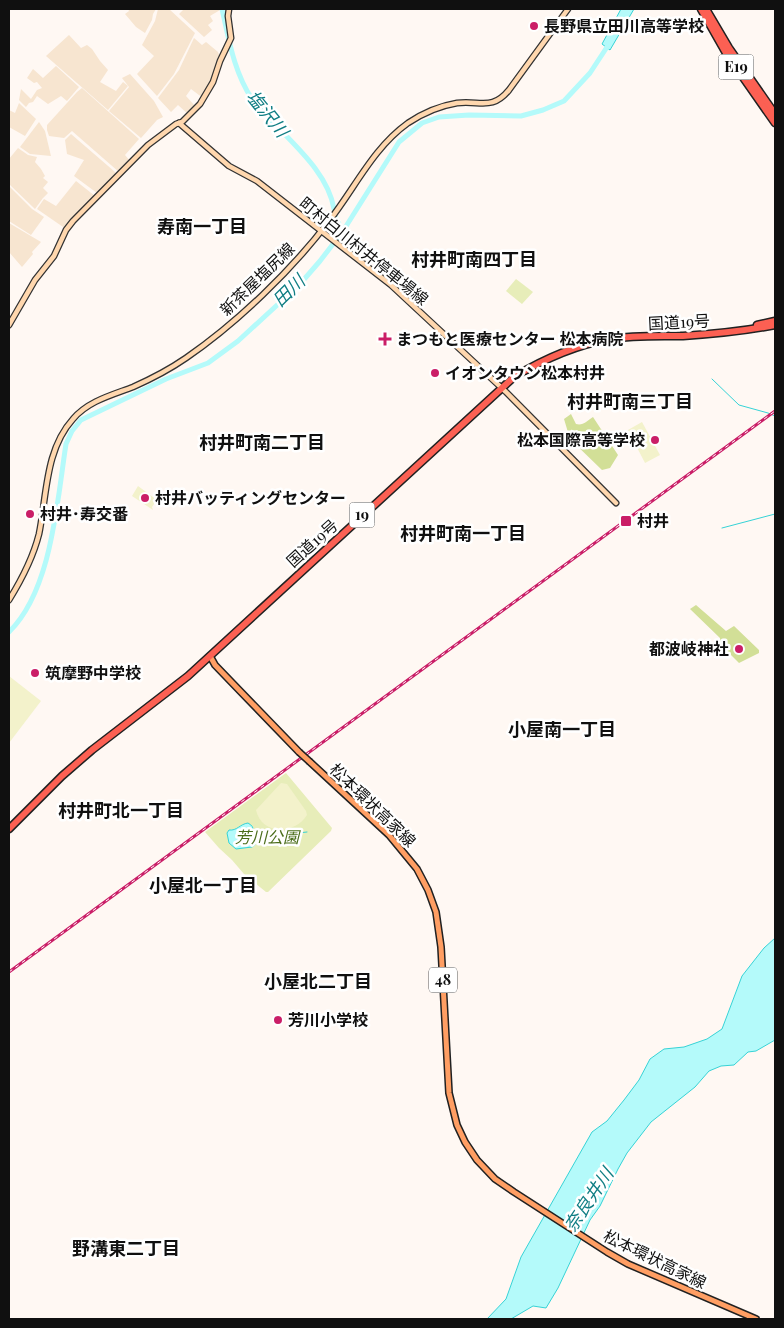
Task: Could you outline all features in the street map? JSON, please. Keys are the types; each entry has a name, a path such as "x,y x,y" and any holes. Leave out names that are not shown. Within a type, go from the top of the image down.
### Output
{"highway":[{"name":"E19","path":"701,9 726,52 775,123"},
{"name":"E19","path":"706,9 729,48 775,114"},
{"name":"国道19号","path":"722,333 775,321"},
{"name":"国道19号","path":"9,828 60,778 92,750 175,686 210,656 514,377 546,359 572,348 603,340 722,333 775,325"}],"main road":[{"path":"9,325 26,294 56,254 66,230 73,221 148,145 179,123 200,104 208,92 231,39 229,9"},
{"name":"新茶屋塩尻線","path":"9,600 34,551 39,534 52,456 58,441 72,419 91,404 157,376 204,345 243,312 323,231 371,161 392,136 412,121 437,108 458,103 492,103 499,100 509,90 568,9"},
{"name":"町村白川村井停車場線","path":"179,123 229,166 257,181 391,285 501,388 616,503"},
{"name":"松本環状高家線","path":"210,656 215,664 299,752 389,835 410,859 424,880 433,901 439,923 449,1093 457,1125 468,1147 486,1171 540,1210 628,1264 756,1319"}],"shaded area":[{"path":"128,9 156,9 145,33 136,27 125,14 129,11"},
{"path":"158,9 169,9 195,33 174,74 157,96 137,74 154,56 142,45 155,21"},
{"path":"184,9 220,10 210,16 213,21 208,25 212,30 204,37 179,14"},
{"path":"69,35 81,48 87,45 92,49 108,70 100,82 116,91 123,82 128,86 108,110 46,56"},
{"path":"194,38 202,45 206,42 218,52 220,57 211,83 203,98 191,89 186,96 195,106 188,114 178,105 171,112 158,98 179,70"},
{"path":"56,66 79,87 67,101 61,96 48,104 37,96 26,107 19,100 21,89 31,99 37,90 42,88 37,82 34,83 27,78 33,69 43,78"},
{"path":"130,74 154,101 163,117 157,120 141,138 109,111 129,87 122,78"},
{"path":"82,88 139,139 125,155 130,161 119,172 72,131 64,138 49,136 47,125"},
{"path":"19,103 36,119 25,136 9,127 9,110 15,113"},
{"path":"39,122 45,131 51,156 30,154 20,147"},
{"path":"71,134 116,174 97,193 74,176 84,160 67,154 65,140"},
{"path":"18,148 28,155 37,157 35,162 45,176 43,178 48,182 43,188 48,193 35,209 9,184 9,159"},
{"path":"76,181 95,196 66,229 37,209 44,199 56,206"},
{"path":"9,186 32,209 44,217 31,235 9,221"},
{"path":"9,223 41,242 22,267 9,252"}],"green space":[{"path":"516,279 533,292 522,304 506,291"},
{"path":"571,414 576,424 585,423 593,417 618,455 610,468 602,470 570,439 564,419"},
{"path":"642,422 660,455 645,463 628,430"},
{"name":"村井バッティングセンター","path":"138,486 157,500 152,507 153,510 132,496"},
{"path":"696,605 726,631 734,626 759,650 759,653 739,663 720,644 720,638 690,609"},
{"path":"9,676 41,701 9,743"},
{"name":"芳川公園","path":"286,773 332,828 266,892 244,874 205,832"},
{"path":"281,783 287,784 307,815 302,822 287,829 271,828 264,824 256,810"}],"water":[{"path":"621,9 634,9 610,50 602,44"},
{"path":"248,823 253,828 255,845 236,849 229,843 227,833 229,830"},
{"name":"奈良井川","path":"775,938 775,1040 756,1051 748,1052 734,1065 721,1066 709,1071 695,1087 651,1122 627,1153 600,1206 590,1220 558,1288 546,1308 533,1306 511,1319 487,1319 506,1299 521,1257 592,1132 607,1121 624,1100 639,1080 650,1059 664,1049 684,1047 707,1039 722,1029 742,976 764,948"}],"waterway":[{"name":"塩沢川","path":"222,9 233,56 246,89 258,107 309,160 325,183 334,209"},
{"name":"田川","path":"9,632 23,614 35,593 44,569 55,517 66,444 72,431 81,420 166,379 208,363 238,341 300,284 320,261 343,231 399,142 422,123 439,117 469,115 521,116 543,110 564,101 590,73 609,44"},
{"name":"塩沢川","path":"335,217 343,231"},
{"path":"712,379 739,405 775,416"},
{"path":"722,528 775,514"},
{"path":"253,838 307,832"}],"railway":[{"path":"9,972 775,411"}],"place":[{"name":"長野県立田川高等学校","path":"534,26"},
{"name":"まつもと医療センター 松本病院","path":"385,339"},
{"name":"イオンタウン松本村井","path":"435,373"},
{"name":"松本国際高等学校","path":"655,440"},
{"name":"村井バッティングセンター","path":"145,498"},
{"name":"村井･寿交番","path":"30,514"},
{"name":"村井","path":"626,521"},
{"name":"都波岐神社","path":"739,649"},
{"name":"筑摩野中学校","path":"35,673"},
{"name":"芳川小学校","path":"278,1020"}],"district":[{"name":"寿南一丁目","path":"202,227"},
{"name":"村井町南四丁目","path":"474,260"},
{"name":"村井町南三丁目","path":"630,402"},
{"name":"村井町南二丁目","path":"262,443"},
{"name":"村井町南一丁目","path":"463,534"},
{"name":"小屋南一丁目","path":"562,730"},
{"name":"村井町北一丁目","path":"121,811"},
{"name":"小屋北一丁目","path":"203,886"},
{"name":"小屋北二丁目","path":"318,982"},
{"name":"野溝東二丁目","path":"126,1249"}]}
